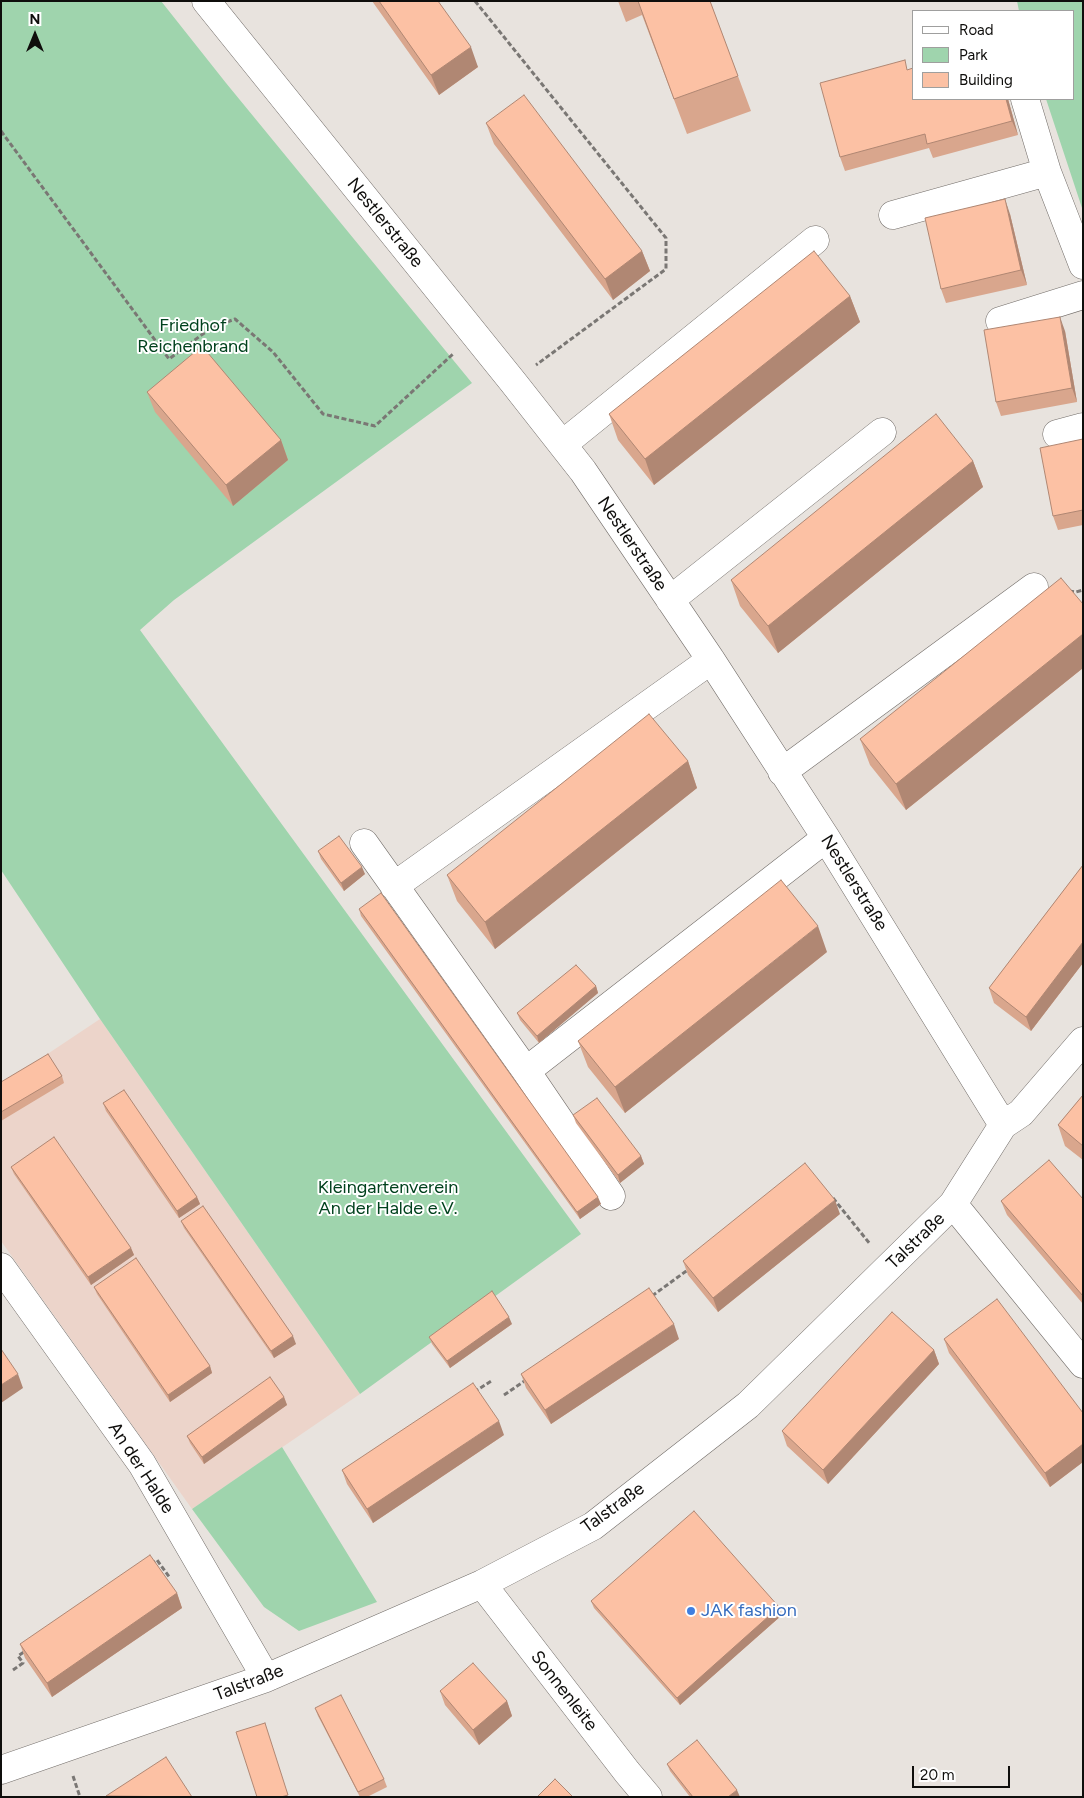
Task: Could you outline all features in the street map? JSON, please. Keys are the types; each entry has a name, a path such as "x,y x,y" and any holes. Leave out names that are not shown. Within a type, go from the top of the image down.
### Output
{"street":[{"name":"Nestlerstraße","path":"206,1 583,471 711,660 826,838 1003,1125"},
{"path":"1025,100 1047,172 1083,265"},
{"path":"893,215 1047,172"},
{"path":"563,444 815,240"},
{"path":"1000,320 1083,295"},
{"path":"1057,434 1083,427"},
{"path":"670,600 882,432"},
{"path":"782,772 1034,587"},
{"path":"394,886 711,660"},
{"path":"526,1071 826,838"},
{"path":"364,843 526,1071 611,1196"},
{"name":"Talstraße","path":"1,1770 266,1678 482,1584 593,1526 748,1405 953,1204 1003,1125 1021,1113 1083,1040"},
{"path":"953,1204 1083,1364"},
{"name":"An der Halde","path":"1,1268 142,1464 266,1678"},
{"name":"Sonnenleite","path":"482,1584 621,1765 648,1797"}],"path":[{"path":"475,1 666,238 666,269 513,382"},
{"path":"1,131 169,359 211,328 235,319 273,352 323,414 375,426 474,334"},
{"path":"829,1193 889,1267"},
{"path":"645,1301 692,1267"},
{"path":"504,1395 528,1379"},
{"path":"469,1396 493,1380"},
{"path":"150,1565 158,1560 172,1580"},
{"path":"13,1670 23,1663 18,1656 35,1645"}],"shaded area":[{"path":"100,1019 360,1394 192,1509 1,1241 1,1085"}],"green space":[{"path":"1,1 161,1 472,383 174,600 140,630 581,1234 360,1394 100,1019 1,870"},
{"path":"1017,1 1083,1 1083,211 1046,100 1074,100 1074,10 1019,10"},
{"path":"282,1447 377,1602 299,1631 264,1607 192,1509"}],"building":[{"path":"379,1 438,1 471,47 431,75"},
{"path":"638,1 710,1 738,76 674,99"},
{"path":"905,60 907,70 912,68 912,100 1006,100 1012,121 927,144 925,134 840,157 820,83"},
{"path":"524,95 642,251 605,279 486,123"},
{"path":"1005,199 1021,270 941,289 925,218"},
{"path":"814,251 850,296 645,459 609,414"},
{"path":"1060,317 1072,388 996,402 984,330"},
{"path":"202,346 281,440 226,485 147,392"},
{"path":"936,414 973,461 768,626 731,580"},
{"path":"1083,439 1083,510 1053,516 1040,448"},
{"path":"1061,578 1083,604 1083,634 896,784 860,739"},
{"path":"649,714 688,761 485,922 447,875"},
{"path":"339,836 362,867 341,883 318,851"},
{"path":"1083,865 1083,942 1026,1017 989,988"},
{"path":"781,880 818,926 615,1087 578,1041"},
{"path":"381,893 598,1197 577,1212 359,909"},
{"path":"576,965 596,986 537,1036 517,1013"},
{"path":"48,1054 62,1076 1,1112 1,1082"},
{"path":"124,1090 197,1197 177,1211 103,1103"},
{"path":"1083,1095 1083,1146 1058,1125"},
{"path":"597,1098 641,1156 618,1175 573,1115"},
{"path":"54,1137 131,1248 88,1277 11,1167"},
{"path":"1049,1160 1083,1199 1083,1296 1001,1201"},
{"path":"805,1163 835,1200 713,1298 683,1261"},
{"path":"203,1206 293,1336 271,1351 181,1221"},
{"path":"136,1258 210,1366 168,1395 94,1287"},
{"path":"649,1288 674,1324 545,1410 521,1374"},
{"path":"492,1291 509,1317 447,1361 429,1337"},
{"path":"997,1299 1083,1413 1083,1444 1045,1473 944,1339"},
{"path":"892,1312 934,1350 823,1470 782,1431"},
{"path":"1,1349 18,1374 1,1385"},
{"path":"270,1377 284,1397 202,1457 187,1436"},
{"path":"473,1383 499,1421 367,1509 342,1470"},
{"path":"694,1511 779,1607 677,1698 591,1601"},
{"path":"150,1555 177,1593 47,1683 20,1644"},
{"path":"473,1663 507,1701 473,1730 440,1691"},
{"path":"341,1695 384,1779 358,1792 315,1708"},
{"path":"265,1723 288,1795 281,1797 257,1797 236,1732"},
{"path":"697,1740 737,1790 728,1797 693,1797 667,1764"},
{"path":"166,1757 192,1797 106,1796"},
{"path":"555,1779 573,1797 537,1797"}],"place":[{"name":"JAK fashion","path":"691,1611"}],"park label":[{"name":"Friedhof Reichenbrand","path":"193,336"},
{"name":"Kleingartenverein An der Halde e.V.","path":"388,1198"}]}
